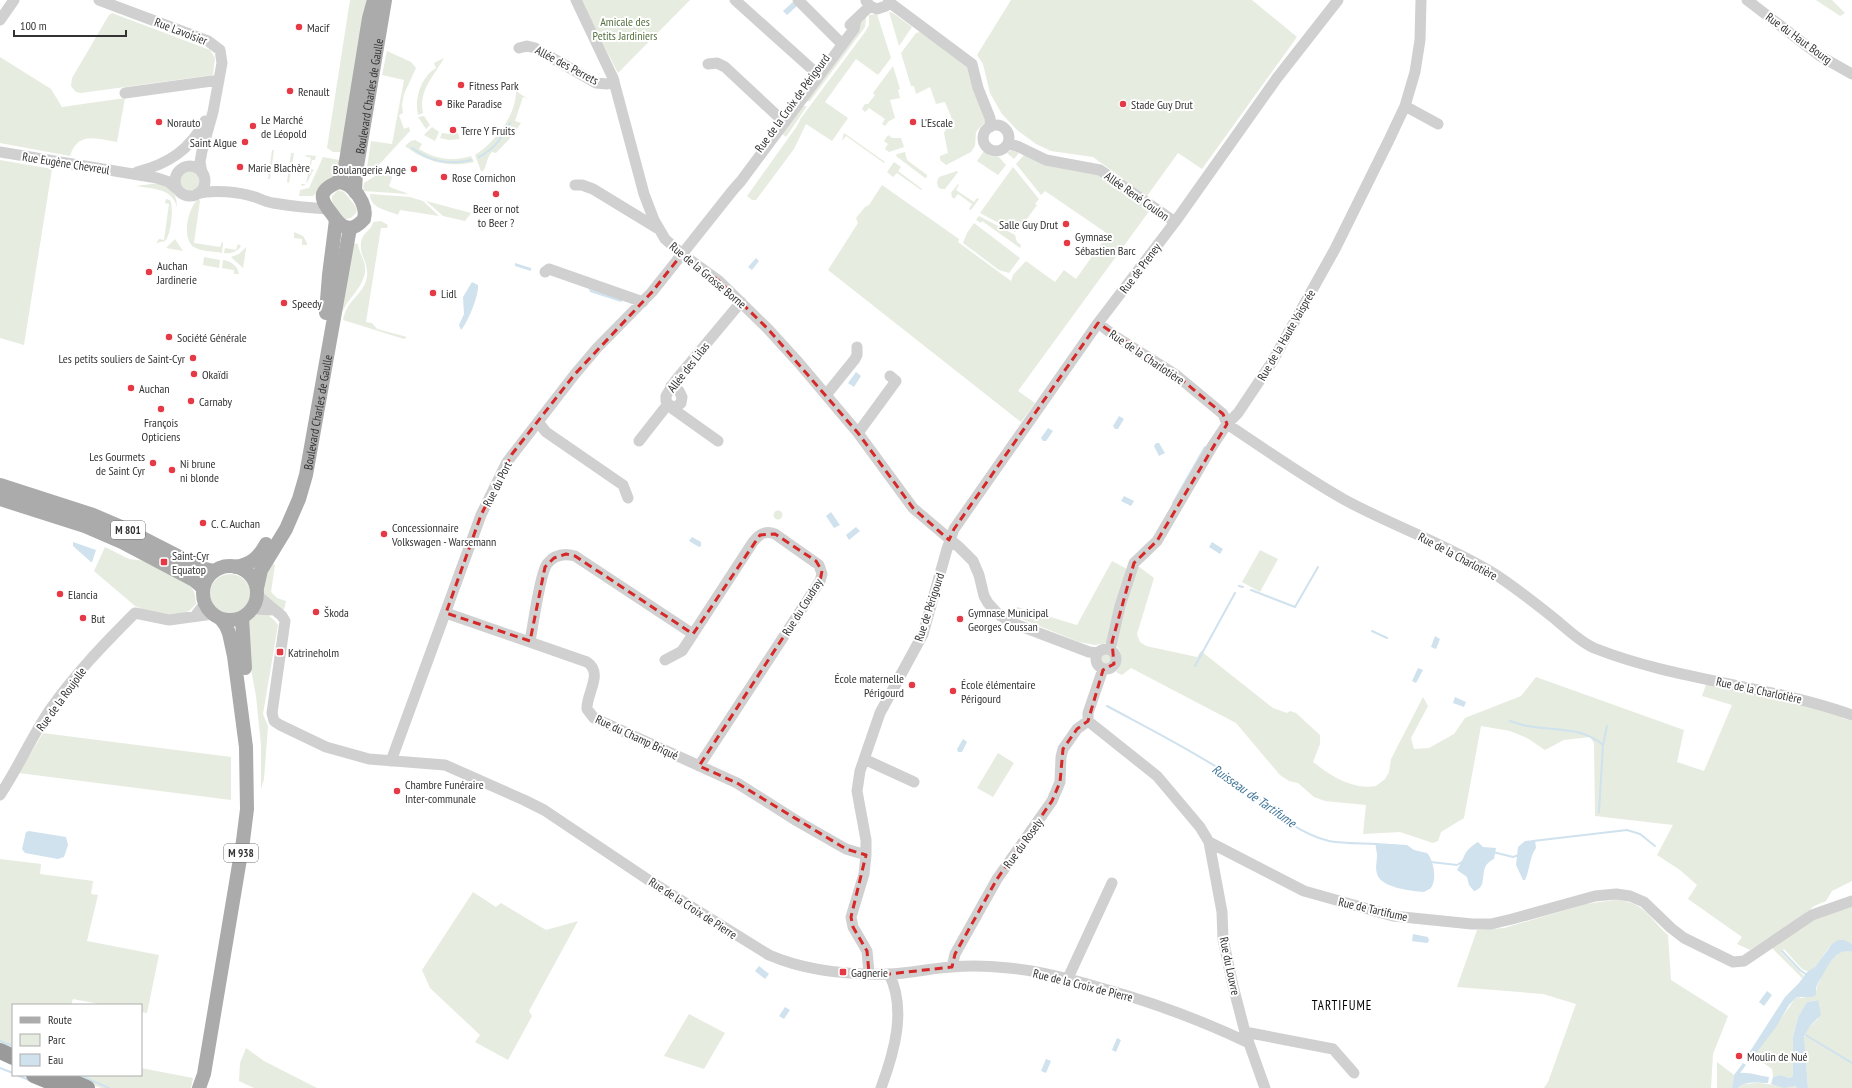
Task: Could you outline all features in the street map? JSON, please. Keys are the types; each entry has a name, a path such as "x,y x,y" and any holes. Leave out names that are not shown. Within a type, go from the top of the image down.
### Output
{"highway":[{"path":"0,1051 12,1057"},
{"path":"0,1060 12,1065"},
{"path":"36,1076 66,1088"},
{"path":"58,1076 86,1088"}],"main road":[{"name":"Boulevard Charles de Gaulle","path":"338,182 345,167 369,18 384,1"},
{"name":"Boulevard Charles de Gaulle","path":"355,192 356,172 384,1"},
{"path":"338,182 345,183 355,192 363,205 365,214 361,222 350,228 342,226 332,215 323,194 330,186 338,182"},
{"name":"Boulevard Charles de Gaulle","path":"236,567 251,563 262,552 284,512 295,484 328,305 332,215"},
{"name":"Boulevard Charles de Gaulle","path":"257,592 261,570 286,529 297,504 306,475 350,228"},
{"name":"M 801","path":"0,485 93,515 121,527 201,568 214,571"},
{"name":"M 801","path":"0,499 85,526 122,542 194,580 204,596"},
{"path":"229,566 236,567 250,574 257,592 247,614 228,620 217,616 204,596 206,582 214,571 229,566"},
{"name":"M 938","path":"210,1088 251,855 255,814 256,761 243,652 247,614"},
{"name":"M 938","path":"199,1088 204,1074 247,809 246,747 239,692 229,633 226,626 217,616"}],"street":[{"path":"0,20 14,0"},
{"name":"Rue Lavoisier","path":"99,0 214,44 220,50 222,57 219,80 200,162 203,176"},
{"name":"Rue de la Grosse Borne","path":"576,0 614,81 644,194 658,229 665,239 682,254 719,281 768,329 858,433 913,508 950,540"},
{"path":"735,0 814,71"},
{"path":"798,0 838,40"},
{"name":"Rue de Preney","path":"950,540 954,529 1098,323 1175,222 1277,78 1338,0"},
{"name":"Rue de la Haute Vaisprée","path":"1110,650 1120,606 1134,563 1157,542 1228,424 1238,413 1257,385 1297,320 1338,242 1405,106 1415,72 1419,47 1421,0"},
{"path":"868,3 874,8 882,9 890,1 972,64 980,94 990,118 990,127"},
{"name":"Rue du Haut Bourg","path":"1753,2 1820,56 1852,74"},
{"name":"Rue de la Croix de Périgourd","path":"782,120 814,71 848,26 856,20 868,3"},
{"name":"Rue de la Croix de Périgourd","path":"682,254 733,190 737,177 854,28 856,20"},
{"name":"Allée des Perrets","path":"519,48 527,46 535,48 596,83 607,84 614,81"},
{"path":"708,64 717,63 725,67 782,120"},
{"path":"126,93 219,80"},
{"path":"132,174 163,164 181,153 197,135 215,101"},
{"path":"1405,106 1438,124"},
{"path":"998,125 1006,129 1009,136 1008,144 998,151 994,151 986,146 984,142 984,133 990,127 998,125"},
{"name":"Rue Lavoisier","path":"181,169 198,151 205,139"},
{"name":"Allée René Coulon","path":"1008,144 1017,146 1046,160 1100,170 1175,222"},
{"name":"Rue Eugène Chevreul","path":"0,152 164,180 177,189"},
{"path":"223,192 212,187 194,167 181,169 175,179 177,189 185,195 206,192 223,192 255,197 262,201 332,215"},
{"name":"Rue Eugène Chevreul","path":"132,174 160,173 181,169"},
{"path":"197,194 203,188 203,176"},
{"path":"575,185 593,188 658,229"},
{"path":"255,197 263,195 300,201 310,200 323,194"},
{"name":"Rue du Port","path":"390,761 481,515 512,454 597,348 643,302 682,254"},
{"path":"545,272 549,269 643,302"},
{"name":"Allée des Lilas","path":"718,441 671,407 666,396 671,386 741,302"},
{"name":"Rue de la Charlotière","path":"1098,323 1116,337 1176,374 1224,414 1228,424 1300,474 1347,501 1457,553 1492,573 1535,603 1591,647 1619,658 1671,671 1801,699 1852,715"},
{"path":"826,395 856,359 856,347"},
{"path":"858,433 896,381 890,376"},
{"path":"640,441 671,407 681,403 682,397 679,391 671,386"},
{"path":"538,422 546,432 623,485 628,498"},
{"name":"Rue du Coudray","path":"665,660 682,650 753,542 760,534 767,532 775,534 816,561 821,568 822,574 820,581 699,766"},
{"path":"950,540 973,561 979,575 984,596 998,614 1010,622 1089,652 1098,653 1102,650 1110,650 1115,655 1116,661 1112,667 1103,668"},
{"name":"Rue de Périgourd","path":"869,973 867,951 852,927 851,917 864,874 866,855 866,840 857,791 860,771 880,713 923,634 950,540"},
{"path":"530,641 545,567 554,558 566,554 575,556 693,634"},
{"name":"Rue de la Croix de Pierre","path":"257,592 274,610 282,616 285,623 272,713 274,720 280,725 326,747 369,759 425,762 445,765 544,810 654,883 769,955 788,963 806,968 869,973 888,974 952,967 1009,968 1068,978 1146,1001 1247,1037 1333,1049 1354,1073"},
{"path":"204,596 195,616 217,616"},
{"path":"247,614 274,610"},
{"name":"Rue de la Roujolle","path":"0,795 48,712 61,694 88,661 135,613 169,620 178,620 195,616"},
{"name":"Rue du Champ Briqué","path":"446,613 582,659 592,666 594,677 587,705 588,712 594,718 737,784 796,821 846,848 866,855"},
{"path":"1098,653 1097,662 1103,668"},
{"path":"1103,668 1088,713 1088,721 1157,776 1200,827 1209,842"},
{"name":"Rue du Rosely","path":"952,967 953,958 957,950 997,879 1052,801 1060,782 1060,757 1063,749 1077,729 1088,721"},
{"path":"864,759 914,782"},
{"name":"Rue de Tartifume","path":"1209,842 1304,891 1393,916 1472,924 1491,924 1512,920 1595,896 1616,894 1630,896 1644,902 1671,928 1684,938 1733,962 1745,965 1812,915 1852,900"},
{"name":"Rue du Louvre","path":"1209,842 1222,912 1223,939 1247,1037 1265,1088"},
{"path":"1068,978 1112,883"},
{"path":"881,1088 897,1037 897,996 888,974"}],"highlighted area":[{"path":"682,254 719,281 768,329 858,433 913,508 949,540 954,529 1098,323 1176,375 1223,414 1227,424 1157,541 1134,563 1112,642 1114,664 1103,670 1088,721 1077,729 1063,749 1060,782 1052,801 997,879 955,954 952,967 889,974 869,973 867,951 853,927 851,917 866,855 846,849 737,783 699,766 820,581 822,571 816,561 775,534 760,535 693,634 575,556 566,554 554,558 545,567 530,641 446,613 481,515 512,454 575,374 652,292"}],"green space":[{"path":"350,0 369,0 345,148 340,152 333,152 327,148"},
{"name":"Amicale des Petits Jardiniers","path":"580,0 690,0 618,73"},
{"name":"Stade Guy Drut","path":"1011,0 1252,0 1297,37 1202,169 1178,153 1147,196 1093,157 1051,151 1036,144 1017,130 1002,114 990,93 983,64 977,55"},
{"path":"1816,0 1832,0 1845,13 1840,16"},
{"path":"889,12 893,13 912,27 899,46"},
{"path":"112,13 210,50 215,58 213,75 81,93 76,92 71,86 72,78 109,15"},
{"path":"877,14 891,58 878,75 856,59 825,102 848,118 832,141 806,124 794,149 756,200 752,200 747,196 797,126 801,118 865,32 869,25 869,15"},
{"path":"866,17 865,27 810,101 804,102 861,19"},
{"path":"920,32 967,63 985,117 984,123 976,132 975,146 971,152 946,165 940,160 940,156 948,153 944,133 946,129 955,126 945,102 936,104 930,87 916,94 914,86 911,86 901,53 916,33"},
{"path":"387,51 411,62 416,68 404,94 402,105 403,113 399,115 404,129 409,127 410,131 375,169 366,174 371,141 392,144 404,80 382,75"},
{"path":"0,57 51,89 62,107 125,98 117,142 89,138 78,143 73,148 70,156 0,143"},
{"path":"444,58 428,84 423,98 423,113 418,115 417,102 420,88 426,77 436,68 434,63"},
{"path":"893,66 900,89 898,90 900,98 890,100 895,118 889,121 885,126 882,124 885,119 869,108 865,112 862,109 865,104 868,104 875,95 873,93"},
{"path":"516,91 528,99 523,97 515,121 521,123 512,136 496,153 492,152 490,154 483,171 481,171 475,155 483,150 503,128 512,110"},
{"path":"801,106 807,106 786,137 781,133"},
{"path":"424,116 430,125 426,129 418,117"},
{"path":"432,127 439,132 435,141 424,135"},
{"path":"442,133 458,133 460,139 449,140 440,138"},
{"path":"844,133 885,162 884,163 846,136 842,141"},
{"path":"888,135 892,138 901,138 904,147 889,152 885,149 888,144 884,141"},
{"path":"415,140 422,144 419,149 431,155 451,159 471,156 474,162 464,164 446,164 429,160 405,146 411,141"},
{"path":"272,150 274,150 270,179 268,179"},
{"path":"1012,150 1019,153 1014,159 1007,153"},
{"path":"984,151 990,156 999,157 1006,165 998,175 977,161"},
{"path":"905,152 907,160 927,175 927,177 925,178 896,156 897,154"},
{"path":"291,153 294,153 289,183 287,182"},
{"path":"1024,155 1094,171 1150,210 1018,391 1035,403 1021,422 828,270 858,223 856,218 865,207 869,205 882,185 959,239 958,242 1011,281 1013,275 1026,261 1055,282 1064,270 1076,279 1108,234 1045,191 1041,195 1016,164"},
{"path":"305,156 316,156 315,160 312,160 310,168 314,170 306,184 311,158"},
{"path":"323,157 339,160 341,164 339,172 313,196 299,196 300,190 309,188"},
{"path":"0,160 52,169 24,345 0,338"},
{"path":"894,162 901,167 898,171 922,189 921,190 897,173 893,177 887,172"},
{"path":"1013,167 1039,199 1035,204 1037,205 1019,230 1017,229 1015,232 980,213"},
{"path":"189,170 197,173 200,181 197,189 189,192 181,189 178,181 181,173"},
{"path":"957,171 958,172 945,189 938,187 937,182 939,177"},
{"path":"386,173 392,177 389,186 409,194 363,191 364,183 377,175"},
{"path":"160,183 168,187 173,192 177,207 171,196 161,190 136,186"},
{"path":"958,184 959,185 956,190 974,202 977,198 979,199 971,210 969,209 972,204 958,194 954,199 952,197 951,193"},
{"path":"338,190 344,192 357,209 356,213 351,218 346,219 343,217 334,206 332,196"},
{"path":"370,194 410,197 423,201 439,216 400,210 398,215 376,206 371,199"},
{"path":"166,199 170,200 172,209 169,233 165,241 156,243 159,239 164,240 169,204 165,203"},
{"path":"198,199 200,201 194,243 220,247 223,242 222,253 200,250 190,243 187,223 191,209"},
{"path":"426,201 471,213 465,221 443,216"},
{"path":"979,216 1015,235 1017,242 1021,245 1020,248 982,221 981,223 976,220"},
{"path":"381,221 388,225 387,228 381,228 366,322 372,323 377,329 407,337 404,339 343,320 345,313 361,291 366,281 367,270 361,247 362,239 373,222"},
{"path":"974,223 1020,258 1009,273 999,270 963,243 967,233"},
{"path":"294,232 303,236 307,245 302,245 302,239 294,238"},
{"path":"175,239 183,251 166,248"},
{"path":"350,243 358,244 365,265 365,274 360,286 342,313"},
{"path":"238,244 241,246 236,251 224,253 225,248 236,250"},
{"path":"246,247 243,268 231,257 239,254"},
{"path":"204,257 220,260 219,268 203,265"},
{"path":"223,260 234,264 239,274 234,274 234,270 222,268"},
{"path":"778,510 783,515 778,520 773,515"},
{"path":"105,547 129,559 145,561 190,585 195,594 196,604 189,611 176,615 150,612 135,606 94,571"},
{"path":"1260,550 1278,559 1260,592 1242,582"},
{"path":"1112,561 1127,569 1134,563 1154,578 1137,634 1140,642 1146,646 1197,657 1201,651 1273,708 1287,713 1290,711 1296,713 1320,735 1320,744 1313,762 1335,777 1359,786 1376,786 1385,779 1389,772 1391,759 1423,697 1428,706 1411,738 1414,749 1429,748 1454,734 1465,718 1521,696 1536,677 1684,730 1677,762 1704,771 1732,705 1702,696 1708,679 1837,710 1842,718 1852,721 1852,881 1832,891 1826,901 1814,906 1796,921 1750,950 1737,944 1742,937 1688,899 1697,885 1680,870 1657,855 1673,825 1595,816 1594,743 1590,737 1564,740 1545,750 1527,738 1510,731 1481,726 1464,818 1441,832 1438,841 1433,843 1400,832 1363,834 1366,805 1325,801 1314,797 1298,783 1289,781 1280,775 1236,723 1131,668 1122,675 1116,672 1119,668 1121,656 1118,648 1112,642 1095,645 1079,642 1014,616 1017,607 1077,625"},
{"path":"270,563 275,565 271,592 277,598 286,601 284,610 268,603 260,590"},
{"path":"234,574 241,577 247,583 250,594 249,602 241,611 234,614 226,614 219,611 211,602 210,590 213,583 222,575"},
{"path":"270,613 269,616 278,625 263,714 268,726 264,779 261,789 261,745 256,696 246,642 249,620 256,615"},
{"path":"1104,654 1108,654 1110,655 1110,663 1104,664 1101,661 1101,657"},
{"path":"43,733 231,757 231,800 19,773"},
{"path":"998,753 1014,763 993,797 977,788"},
{"path":"0,859 41,864 40,874 93,881 91,894 98,895 87,941 159,955 147,1013 142,1012 142,1004 99,1004 73,999 71,1004 12,1004 12,1052 0,1047"},
{"path":"473,892 496,907 501,903 546,930 578,921 529,1011 532,1016 508,1060 475,1042 480,1035 430,988 422,970"},
{"path":"1615,900 1625,901 1640,907 1668,935 1671,980 1728,1016 1713,1054 1711,1088 1544,1088 1548,1082 1576,1004 1543,994 1457,987 1477,930 1504,928 1586,904"},
{"path":"1852,904 1852,944 1844,941 1837,942 1832,945 1815,967 1809,972 1802,969 1784,949 1781,952 1804,976 1802,978 1771,947 1809,921"},
{"path":"1845,950 1852,952 1852,1088 1808,1088 1804,1038 1807,1029 1818,1019 1817,1000 1807,1002 1798,1017 1793,1037 1793,1076 1790,1078 1780,1075 1773,1077 1772,1069 1754,1056 1795,999 1798,997 1801,998 1816,995 1818,983 1830,962 1840,952"},
{"path":"689,1014 725,1033 704,1069 664,1056"},
{"path":"246,1048 264,1061 317,1088 254,1088 239,1081 240,1063"},
{"path":"1717,1062 1734,1075 1732,1088 1717,1088"},
{"path":"142,1068 193,1078 191,1088 101,1088 71,1076 142,1076"},
{"path":"1756,1083 1795,1086 1797,1088 1738,1088 1744,1084"}],"water":[{"path":"793,2 797,6 787,15 783,11"},
{"path":"756,258 759,261 752,270 748,267"},
{"path":"515,263 531,268 531,271 515,266"},
{"path":"472,282 478,285 477,295 470,315 461,330 459,325 464,314 463,297"},
{"path":"589,289 623,300 621,302 590,292"},
{"path":"856,372 861,376 854,387 848,383"},
{"path":"1119,416 1124,419 1118,429 1115,429 1113,426"},
{"path":"1048,428 1053,431 1046,441 1043,441 1041,438"},
{"path":"1156,443 1159,443 1165,453 1159,456 1154,446"},
{"path":"1124,496 1134,501 1131,506 1121,501"},
{"path":"831,512 840,525 834,528 826,516"},
{"path":"856,527 860,531 849,540 846,535"},
{"path":"692,537 701,542 701,546 699,547 689,541"},
{"path":"73,542 96,550 92,562 73,546"},
{"path":"1212,542 1223,549 1220,554 1209,547"},
{"path":"1435,636 1440,639 1436,649 1431,647"},
{"path":"1418,668 1423,670 1416,683 1412,681"},
{"path":"1455,697 1466,702 1464,707 1453,703"},
{"path":"963,739 967,742 962,752 958,752 957,749"},
{"path":"29,831 66,837 68,845 64,857 58,859 25,853 22,849 26,832"},
{"path":"1535,840 1536,848 1532,856 1527,876 1525,880 1523,880 1516,865 1518,847 1525,841"},
{"path":"1478,842 1483,847 1496,848 1494,859 1485,867 1482,885 1479,889 1474,891 1469,885 1467,877 1457,870 1469,849"},
{"path":"1376,843 1407,845 1414,850 1427,853 1434,869 1433,883 1430,889 1424,892 1419,892 1405,890 1384,883 1376,871"},
{"path":"1413,934 1428,937 1429,941 1427,943 1412,941"},
{"path":"1838,940 1844,940 1852,944 1852,952 1846,951 1836,956 1818,983 1816,995 1812,997 1797,997 1789,1005 1776,1027 1754,1056 1749,1053 1785,997 1799,983 1807,972 1815,967 1832,944"},
{"path":"759,966 769,974 765,979 755,971"},
{"path":"1767,991 1772,995 1764,1006 1759,1002"},
{"path":"1818,1000 1821,1015 1810,1026 1804,1036 1808,1088 1797,1088 1795,1086 1784,1088 1771,1084 1773,1077 1780,1075 1790,1078 1793,1076 1793,1037 1798,1017 1807,1002"},
{"path":"785,1007 790,1010 784,1019 779,1016"},
{"path":"1117,1038 1121,1040 1116,1052 1112,1050"},
{"path":"1046,1059 1051,1061 1046,1073 1041,1071"},
{"path":"1743,1063 1746,1065 1740,1073 1769,1077 1768,1083 1748,1083 1741,1085 1738,1088 1732,1088 1734,1075"}],"waterway":[{"path":"479,157 497,143 510,123"},
{"path":"412,148 419,153 440,161 455,162 471,160"},
{"path":"1173,503 1205,447"},
{"path":"1251,590 1295,607 1318,567"},
{"path":"1239,586 1243,587"},
{"path":"1195,666 1235,593"},
{"path":"1372,631 1387,638"},
{"name":"Ruisseau de Tartifume","path":"1107,706 1182,746 1212,764 1238,782 1274,812 1300,829 1329,841 1378,844"},
{"path":"1510,721 1521,725 1576,732 1595,739 1603,745"},
{"path":"1599,812 1603,745 1607,726"},
{"name":"Ruisseau de Tartifume","path":"1533,841 1627,830 1640,834 1655,846"},
{"name":"Ruisseau de Tartifume","path":"1493,852 1513,857 1519,855"},
{"name":"Ruisseau de Tartifume","path":"1431,862 1457,865 1462,862"},
{"name":"Ruisseau de Tartifume","path":"1782,951 1800,970 1807,975"},
{"path":"1804,1034 1852,1063"},
{"path":"0,1041 12,1046"},
{"path":"0,1068 12,1073"},
{"path":"19,1076 29,1080"},
{"path":"81,1076 109,1088"}],"place":[{"name":"Macif","path":"299,27"},
{"name":"Fitness Park","path":"461,85"},
{"name":"Renault","path":"290,91"},
{"name":"Bike Paradise","path":"439,103"},
{"name":"Stade Guy Drut","path":"1123,104"},
{"name":"Norauto","path":"159,122"},
{"name":"L'Escale","path":"913,122"},
{"name":"Le Marché de Léopold","path":"253,126"},
{"name":"Terre Y Fruits","path":"453,130"},
{"name":"Saint Algue","path":"245,142"},
{"name":"Marie Blachère","path":"240,167"},
{"name":"Boulangerie Ange","path":"414,169"},
{"name":"Rose Cornichon","path":"444,177"},
{"name":"Beer or not to Beer ?","path":"496,194"},
{"name":"Salle Guy Drut","path":"1066,224"},
{"name":"Gymnase Sébastien Barc","path":"1067,243"},
{"name":"Auchan Jardinerie","path":"149,272"},
{"name":"Lidl","path":"433,293"},
{"name":"Speedy","path":"284,303"},
{"name":"Société Générale","path":"169,337"},
{"name":"Les petits souliers de Saint-Cyr","path":"193,358"},
{"name":"Okaïdi","path":"194,374"},
{"name":"Auchan","path":"131,388"},
{"name":"Carnaby","path":"191,401"},
{"name":"François Opticiens","path":"161,409"},
{"name":"Les Gourmets de Saint Cyr","path":"153,463"},
{"name":"Ni brune ni blonde","path":"172,470"},
{"name":"C. C. Auchan","path":"203,523"},
{"name":"Concessionnaire Volkswagen - Warsemann","path":"384,534"},
{"name":"Saint-Cyr Equatop","path":"164,562"},
{"name":"Elancia","path":"60,594"},
{"name":"Škoda","path":"316,612"},
{"name":"But","path":"83,618"},
{"name":"Gymnase Municipal Georges Coussan","path":"960,619"},
{"name":"Katrineholm","path":"280,652"},
{"name":"École maternelle Périgourd","path":"912,685"},
{"name":"École élémentaire Périgourd","path":"953,691"},
{"name":"Chambre Funéraire Inter-communale","path":"397,791"},
{"name":"Gagnerie","path":"843,972"},
{"name":"Moulin de Nué","path":"1739,1056"}],"district":[{"name":"TARTIFUME","path":"1342,1005"}]}
